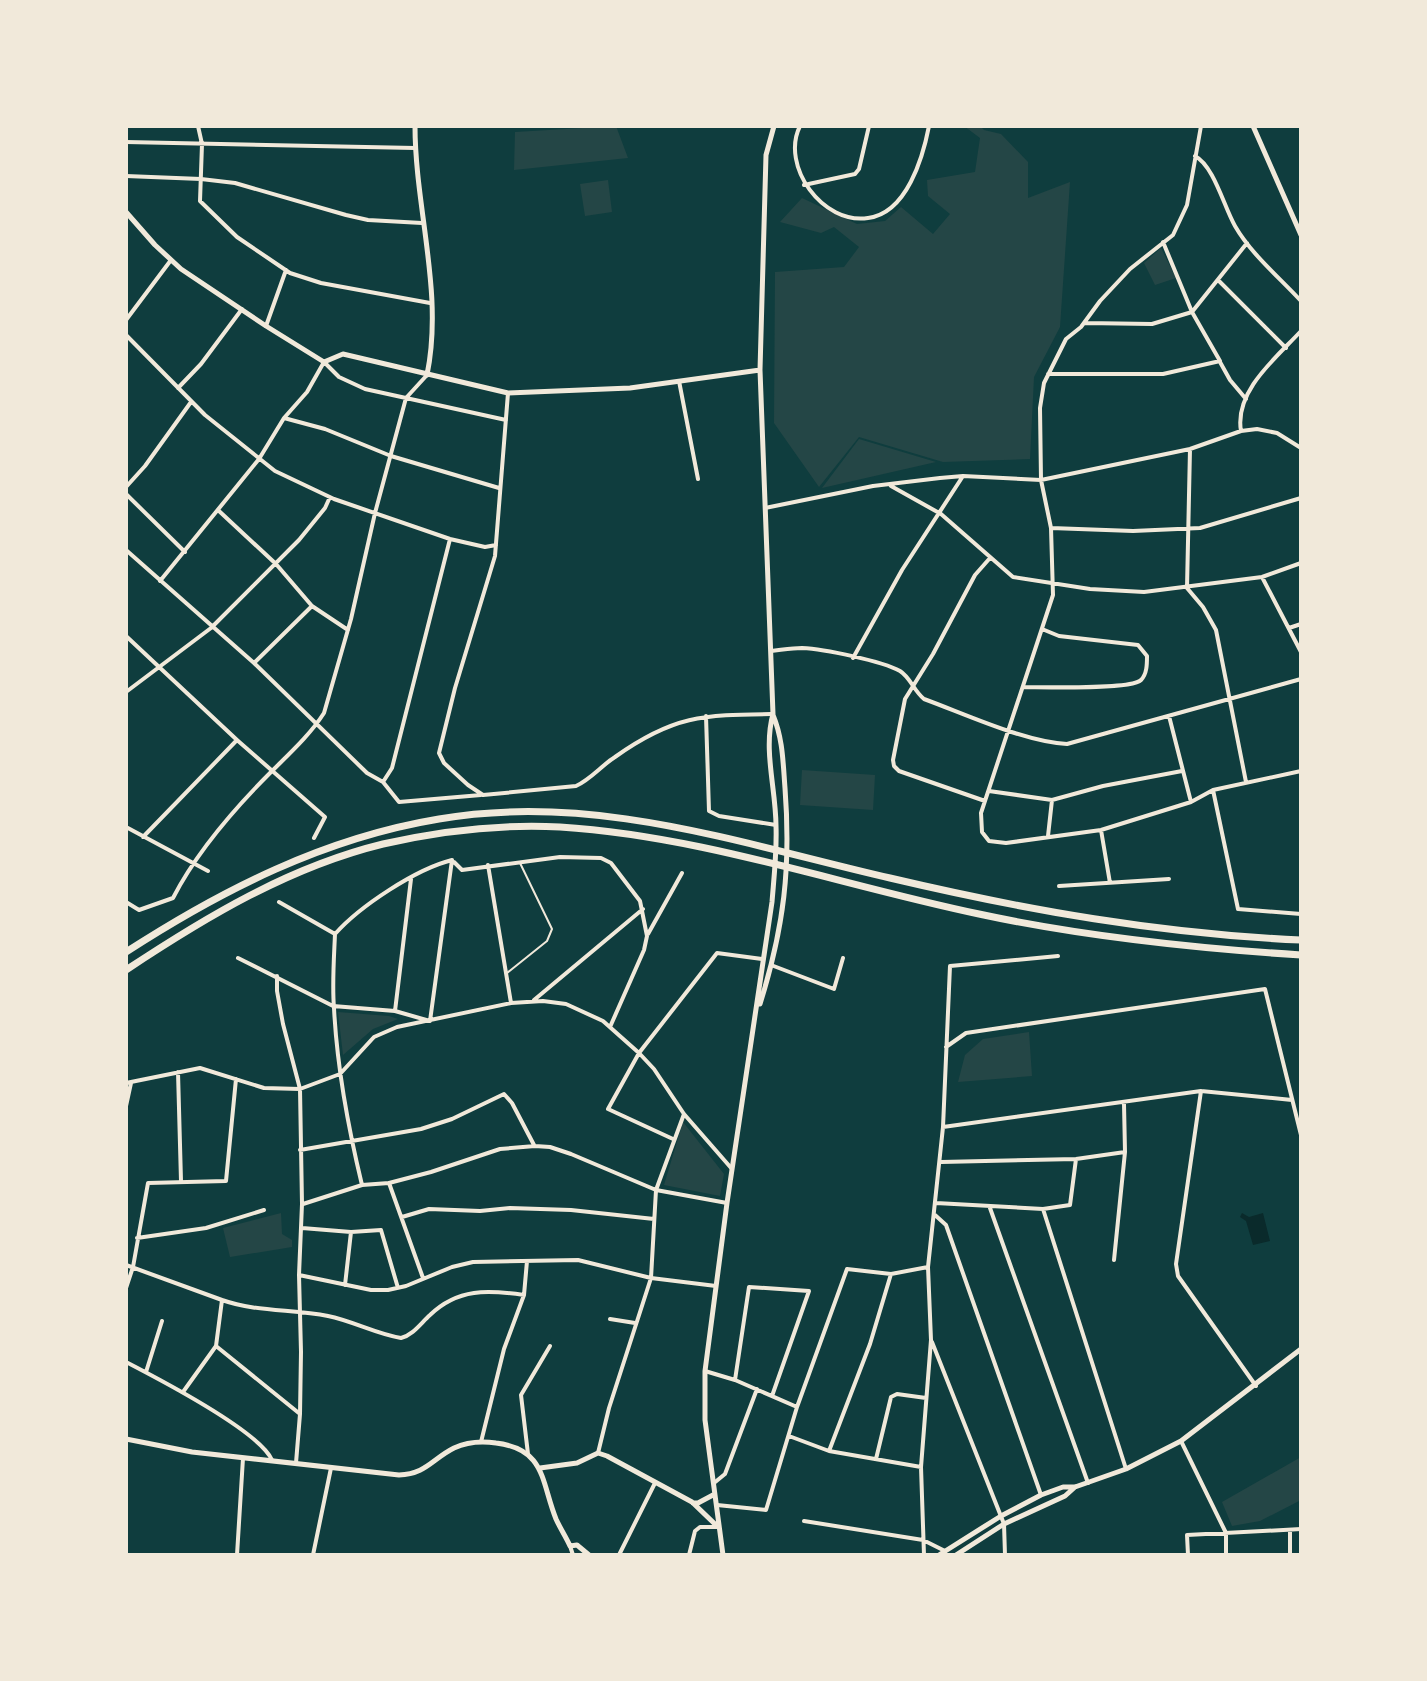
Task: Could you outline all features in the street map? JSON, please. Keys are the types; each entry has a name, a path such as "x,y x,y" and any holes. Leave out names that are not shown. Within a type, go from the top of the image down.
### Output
{"highway":[{"path":"126,951 227,891 308,853 376,832 441,818 504,812 602,816 681,827 964,895 1100,921 1215,935 1301,940"},
{"path":"126,970 197,923 270,885 348,854 429,836 498,828 558,827 666,840 982,915 1093,936 1301,955"}],"street":[{"path":"198,126 202,144 200,201 237,237 286,270 321,283 430,303"},
{"path":"126,902 139,910 173,898 191,863 324,713 406,398 427,375 429,268 422,223 415,126"},
{"path":"723,1555 705,1420 705,1371 727,1203 758,1011 762,959 772,902 776,825 768,731 773,714 760,370 766,155 774,126"},
{"path":"800,126 795,145 804,185 828,207 846,216 868,218 889,208 905,192 922,160 929,126"},
{"path":"804,185 855,174 859,169 869,126"},
{"path":"1201,126 1187,205 1173,235 1130,269 1084,323 1066,339 1048,374 1040,408 1041,480 1051,528 1053,595 980,823 989,841 1006,843 1101,830 1191,802 1213,790 1301,771"},
{"path":"1253,126 1300,232"},
{"path":"126,142 415,148"},
{"path":"1195,156 1202,160 1247,243 1301,301"},
{"path":"126,176 201,179 271,192 357,217 422,223"},
{"path":"126,212 171,260 324,362 353,385 506,420"},
{"path":"1163,242 1192,312 1230,380 1246,399"},
{"path":"1084,323 1152,324 1192,312 1247,243"},
{"path":"126,320 171,260"},
{"path":"266,326 286,270"},
{"path":"1218,280 1286,348"},
{"path":"178,388 201,364 242,308"},
{"path":"1241,431 1239,421 1253,385 1301,331"},
{"path":"126,335 191,402 275,471 330,497 450,539 485,547 496,545"},
{"path":"160,581 259,459 284,418 307,392 324,362 343,354 508,393 630,388 760,370"},
{"path":"1048,374 1163,374 1220,361"},
{"path":"679,381 698,479"},
{"path":"483,795 444,763 439,753 496,545 508,393"},
{"path":"126,487 191,402"},
{"path":"284,418 325,429 391,456 499,488"},
{"path":"765,508 888,484 963,476 1041,480 1190,449 1241,431 1257,429 1277,433 1301,448"},
{"path":"1190,449 1187,588 1216,630 1246,782"},
{"path":"853,658 938,512 963,476"},
{"path":"888,484 938,512 1013,577 1090,589 1144,592 1262,577 1301,563"},
{"path":"126,494 185,552"},
{"path":"126,692 211,628 299,540 330,497"},
{"path":"1051,528 1133,531 1188,529 1301,498"},
{"path":"219,511 276,564 312,606 348,630"},
{"path":"383,782 392,768 450,539"},
{"path":"126,550 254,663 367,773 383,782 399,802 576,786 647,736 690,718 773,714"},
{"path":"985,801 899,771 894,766 905,699 975,575 990,558"},
{"path":"1262,577 1301,652"},
{"path":"254,663 312,606"},
{"path":"1289,628 1301,624"},
{"path":"1023,687 1119,685 1139,682 1143,678 1147,656 1138,645 1059,636 1042,629"},
{"path":"126,636 325,817 314,838"},
{"path":"771,651 802,648 899,671 908,677 912,687 924,699 1009,729 1067,744 1301,679"},
{"path":"758,1011 784,904 789,858 781,734 773,714"},
{"path":"706,716 709,811 719,816 776,825"},
{"path":"1169,716 1191,802"},
{"path":"143,837 237,740"},
{"path":"989,791 1052,800 1103,786 1182,771"},
{"path":"1213,790 1238,909 1301,914"},
{"path":"1048,836 1052,800"},
{"path":"126,827 208,871"},
{"path":"1101,830 1110,883"},
{"path":"452,860 462,870 560,857 601,858 621,874 643,909 647,936"},
{"path":"362,1185 340,1074 333,1006 335,934 354,914 411,878 452,860"},
{"path":"430,1021 452,860"},
{"path":"488,865 511,1003"},
{"path":"610,1027 644,950 647,936 682,873"},
{"path":"395,1011 411,878"},
{"path":"1059,886 1169,879"},
{"path":"279,902 335,934"},
{"path":"533,1002 643,909"},
{"path":"673,1139 608,1109 639,1053 717,953 762,959"},
{"path":"924,1555 921,1467 931,1340 928,1267 941,1162 950,966 1058,956"},
{"path":"238,958 333,1006 395,1011 430,1021"},
{"path":"771,965 834,989 843,958"},
{"path":"277,976 283,1024 300,1089 302,1228 299,1275 300,1414 296,1463"},
{"path":"946,1047 966,1033 1265,989 1301,1135"},
{"path":"126,1106 128,1083 200,1068 264,1088 300,1089 340,1074 374,1037 397,1027 511,1003 566,1004 603,1021 639,1053 654,1069 684,1114 733,1171"},
{"path":"178,1071 181,1181"},
{"path":"126,1288 133,1267 148,1183 226,1181 236,1079"},
{"path":"943,1127 1201,1091 1292,1100"},
{"path":"1201,1091 1176,1264 1178,1276 1256,1386"},
{"path":"300,1150 431,1125 452,1119 504,1094 535,1146"},
{"path":"1114,1260 1125,1152 1124,1104"},
{"path":"540,1468 577,1463 598,1453 651,1278 656,1190 684,1114"},
{"path":"302,1204 362,1185 389,1183 500,1149 535,1146 571,1154 656,1190 727,1203"},
{"path":"941,1162 1076,1159 1125,1152"},
{"path":"936,1203 1043,1209 1070,1205 1076,1159"},
{"path":"389,1183 423,1278"},
{"path":"402,1217 429,1209 480,1211 510,1208 571,1210 654,1219"},
{"path":"990,1208 1088,1483"},
{"path":"1043,1209 1126,1469"},
{"path":"137,1238 206,1228 264,1210"},
{"path":"934,1215 946,1225 1041,1495"},
{"path":"302,1228 351,1232 381,1230 398,1288"},
{"path":"345,1285 351,1232"},
{"path":"299,1275 371,1290 398,1288 473,1262 578,1260 651,1278 716,1286"},
{"path":"481,1442 504,1349 524,1295 527,1261"},
{"path":"126,1265 242,1307 300,1311 351,1322 401,1338 436,1309 466,1293 486,1291 524,1295"},
{"path":"715,1504 766,1510 797,1407 847,1269 891,1274 928,1267"},
{"path":"829,1451 870,1344 891,1274"},
{"path":"735,1380 749,1287 809,1291 772,1396"},
{"path":"183,1392 216,1346 222,1300"},
{"path":"610,1319 635,1323"},
{"path":"146,1372 162,1321"},
{"path":"931,1340 1004,1524 1005,1555"},
{"path":"216,1346 300,1414"},
{"path":"528,1454 521,1395 550,1346"},
{"path":"804,1521 923,1540 942,1553 1041,1495 1126,1469 1181,1441 1301,1349"},
{"path":"126,1362 183,1392 259,1445 272,1460"},
{"path":"705,1371 735,1380 797,1407"},
{"path":"712,1484 725,1474 757,1389"},
{"path":"876,1459 891,1397 897,1394 926,1398"},
{"path":"789,1436 829,1451 921,1467"},
{"path":"126,1439 192,1452 399,1475 416,1474 457,1446 481,1442 504,1444 528,1454 540,1468 556,1519 573,1555"},
{"path":"1181,1441 1226,1533 1226,1555"},
{"path":"598,1453 692,1502 718,1527"},
{"path":"237,1555 243,1458"},
{"path":"313,1555 331,1468"},
{"path":"619,1555 656,1481"},
{"path":"956,1555 1004,1524 1065,1496 1075,1487"},
{"path":"692,1502 698,1503 714,1495"},
{"path":"689,1555 695,1531 700,1527 718,1527"},
{"path":"1188,1555 1187,1535 1255,1530 1290,1532 1301,1529"},
{"path":"1290,1532 1290,1555"},
{"path":"570,1546 577,1545 589,1555"}],"lane":[{"path":"506,974 547,941 552,929 520,862"}],"shaded area":[{"path":"616,126 628,158 514,170 515,132"},
{"path":"964,126 980,126 1001,134 1028,162 1028,198 1070,182 1060,327 1034,377 1030,459 943,462 859,437 819,487 774,423 775,272 844,267 859,247 834,227 821,233 780,222 802,198 857,224 885,221 901,207 933,234 950,214 928,196 927,180 975,172 980,138"},
{"path":"608,180 612,212 585,216 580,184"},
{"path":"1161,248 1176,278 1155,285 1144,263"},
{"path":"859,439 936,462 822,488"},
{"path":"802,770 875,775 873,810 800,805"},
{"path":"338,1012 398,1019 373,1029 343,1055"},
{"path":"1029,1032 1032,1076 958,1082 965,1055 983,1039"},
{"path":"683,1122 724,1174 720,1196 664,1185"},
{"path":"281,1213 282,1234 292,1240 292,1247 230,1257 223,1228"},
{"path":"1242,1213 1249,1217 1263,1213 1270,1241 1253,1245 1246,1221 1240,1217"},
{"path":"1301,1457 1301,1500 1260,1521 1232,1526 1222,1502"}]}
